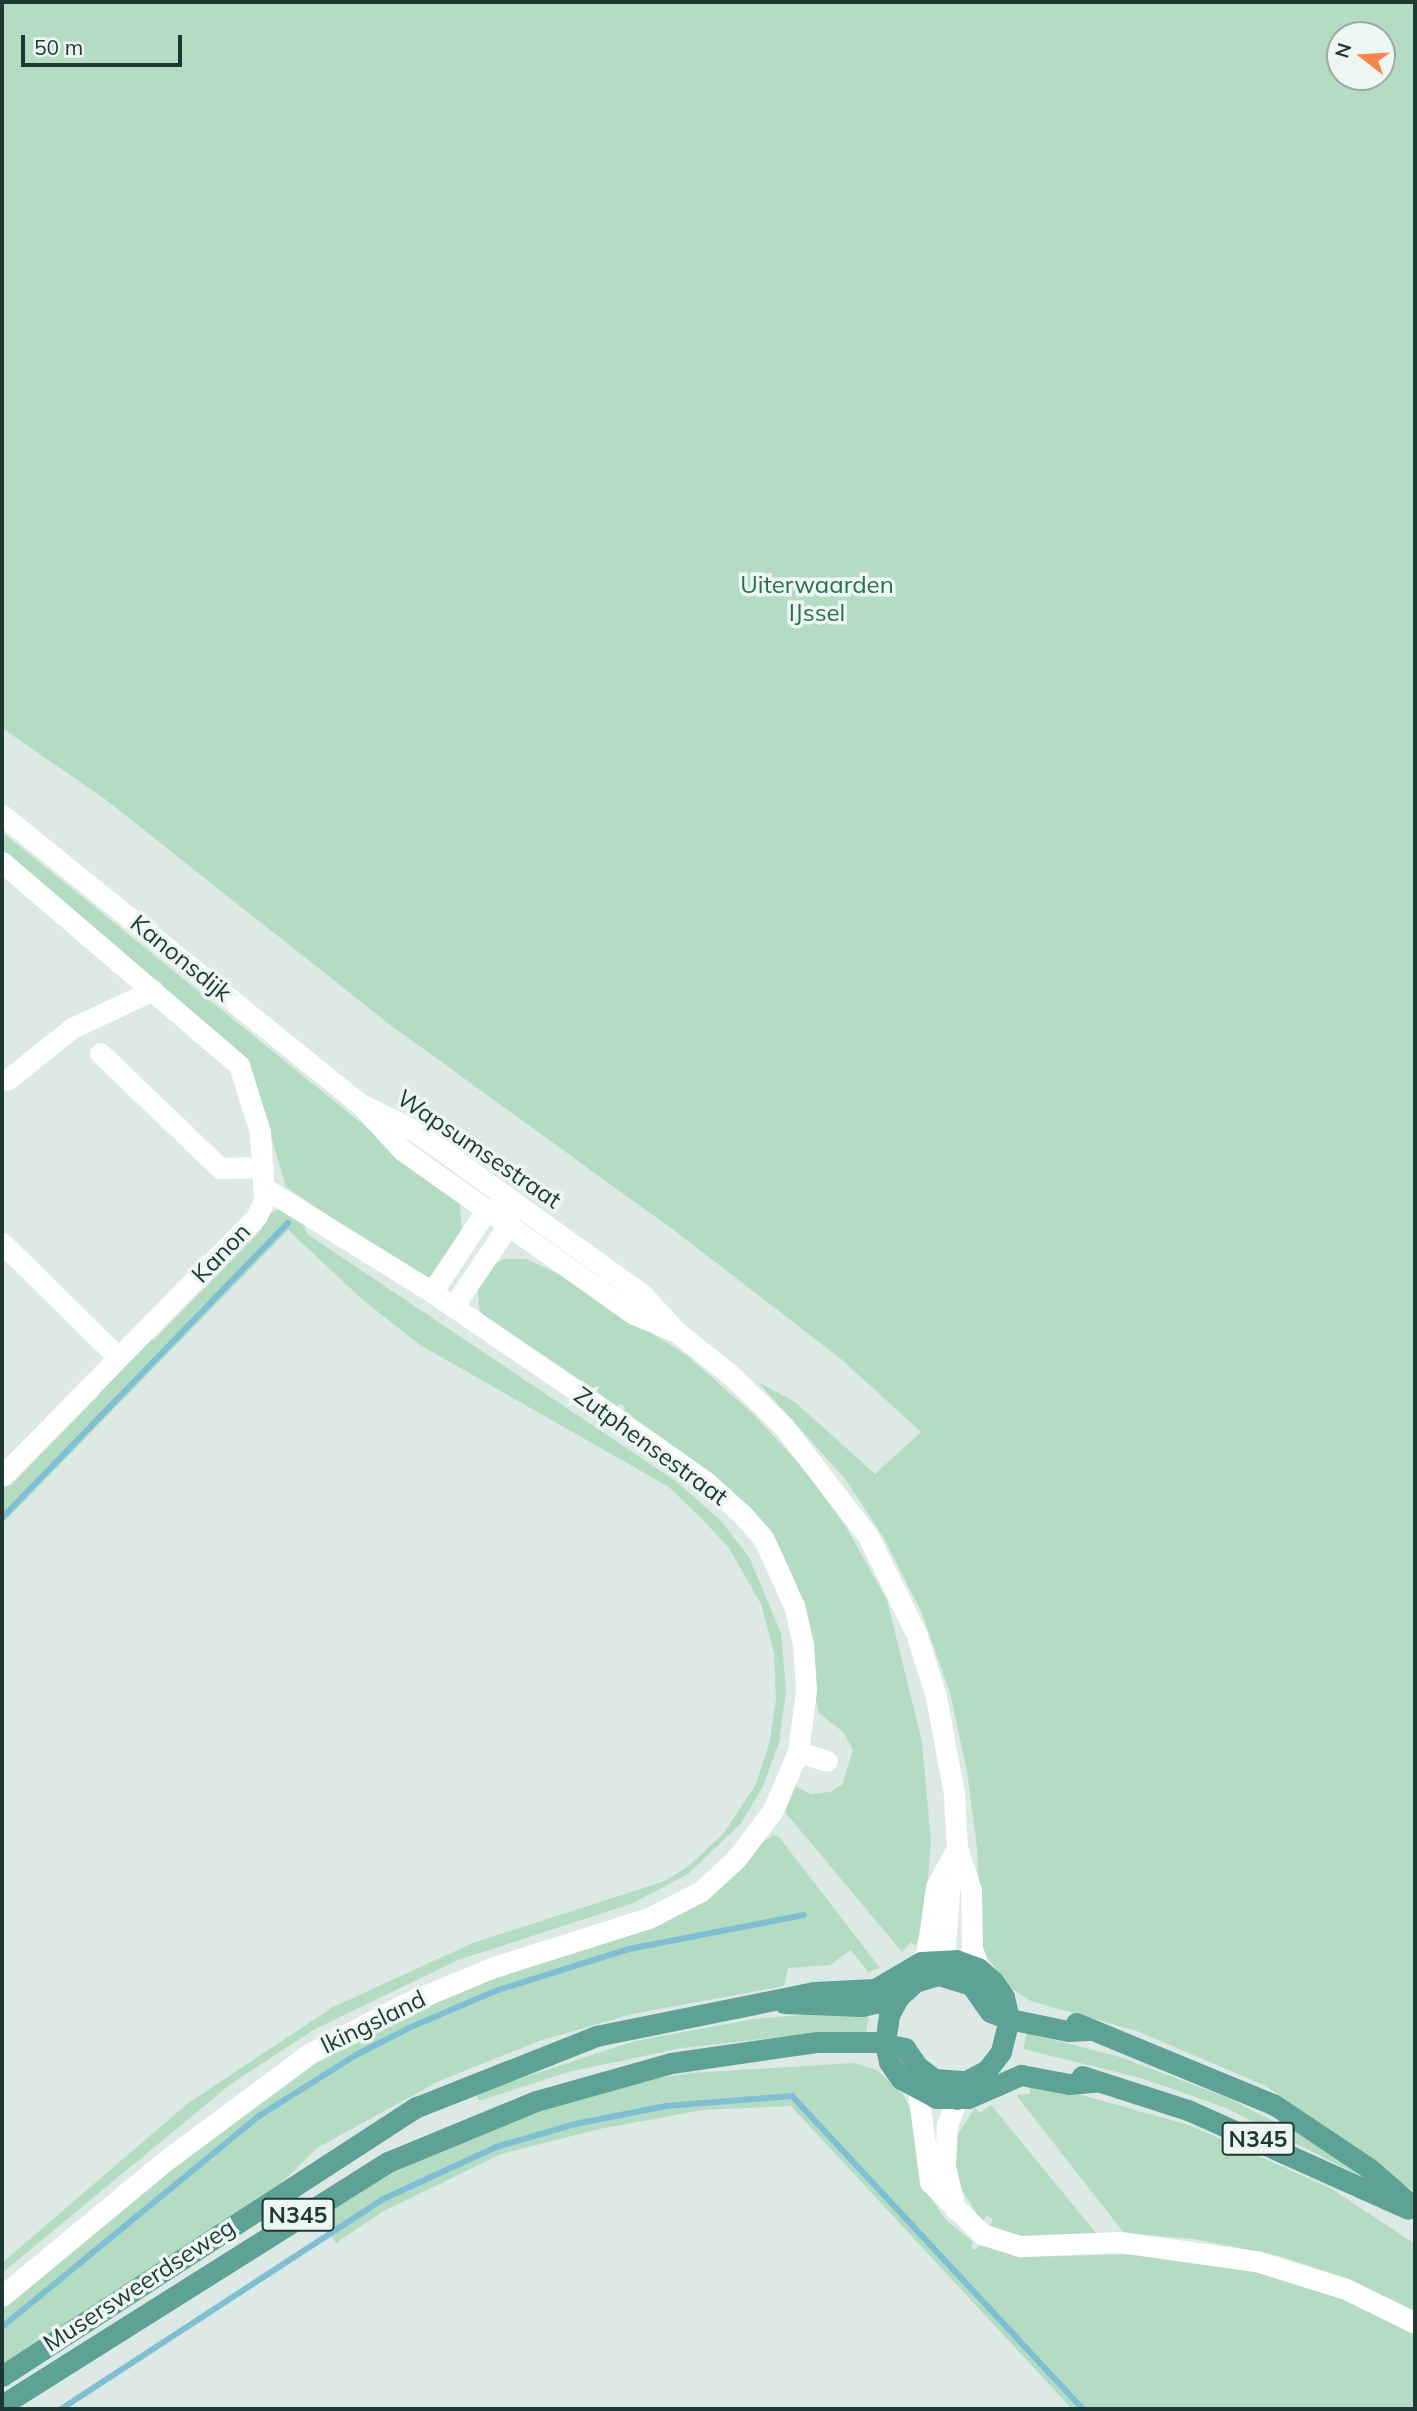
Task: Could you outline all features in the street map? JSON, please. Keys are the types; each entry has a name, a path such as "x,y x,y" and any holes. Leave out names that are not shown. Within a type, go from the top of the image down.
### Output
{"main road":[{"path":"934,1965 978,1968"},
{"name":"N345","path":"894,1991 934,1965 971,1985 990,2012 1009,2020 1068,2031 1088,2030"},
{"name":"N345","path":"978,1968 1004,1997 1088,2030 1151,2050 1273,2104 1360,2161 1415,2210"},
{"name":"Musersweerdseweg","path":"2,2376 417,2107 596,2036 814,1992 875,1989 894,1991"},
{"path":"894,1991 889,2015 887,2053 918,2091 962,2090"},
{"name":"N345","path":"996,2073 1006,2042 1009,2020 1004,1997"},
{"name":"N345","path":"887,2053 905,2048 917,2066 934,2079 962,2090 996,2073 1069,2084 1094,2082 1188,2110 1415,2210"},
{"name":"Musersweerdseweg","path":"2,2405 276,2228 388,2162 465,2126 618,2074 778,2050 864,2056 887,2053"}],"street":[{"name":"Kanonsdijk","path":"2,815 359,1103"},
{"name":"Kanonsdijk","path":"2,862 239,1065 260,1132 263,1178"},
{"path":"7,1080 72,1028 153,990"},
{"path":"100,1053 216,1166 263,1178"},
{"name":"Wapsumsestraat","path":"359,1103 415,1131 643,1295 677,1332 732,1376 784,1427 874,1545 916,1633 936,1696 954,1794 957,1848 971,1889 972,1948 978,1968"},
{"name":"Wapsumsestraat","path":"359,1103 402,1150 485,1212 634,1314 677,1332"},
{"name":"Zutphensestraat","path":"263,1178 705,1481 763,1538 794,1606 803,1644 806,1690 798,1752 773,1810"},
{"name":"Kanon","path":"2,1476 257,1216 263,1178"},
{"path":"432,1292 485,1212 511,1199"},
{"path":"453,1307 507,1227 511,1199"},
{"path":"2,1244 118,1357"},
{"path":"798,1752 827,1761"},
{"name":"Ikingsland","path":"2,2297 169,2158 309,2054 405,2004 491,1968 668,1909 718,1877 773,1810"},
{"path":"934,1965 927,1951 936,1886 957,1848"},
{"path":"956,2211 945,2166 947,2125 962,2090"},
{"path":"918,2091 930,2182 956,2211 982,2234 1020,2246 1120,2242 1256,2261 1346,2289 1415,2323"}],"green space":[{"name":"Uiterwaarden IJssel","path":"2,2 1415,2 1415,2192 1266,2086 1137,2031 1031,2001 1008,1986 987,1957 981,1943 977,1848 967,1771 950,1693 922,1613 882,1535 846,1480 758,1382 795,1402 875,1474 921,1432 841,1359 679,1234 389,1024 105,799 2,728"},
{"path":"2,832 460,1203 462,1235 431,1279 417,1276 286,1187 254,1078 2,853"},
{"path":"281,1207 302,1216 307,1234 677,1482 721,1521 749,1557 781,1633 786,1690 779,1743 763,1786 741,1823 688,1874 631,1904 458,1960 315,2029 232,2083 2,2273 2,2263 187,2104 333,2007 473,1943 665,1881 690,1865 724,1833 756,1784 770,1741 776,1698 774,1653 761,1604 729,1548 702,1519 669,1487 420,1345 363,1300 288,1230 2,1524 2,1486 11,1485 99,1395 99,1386 145,1340 154,1340 262,1229 263,1219"},
{"path":"504,1259 526,1259 561,1275 689,1357 753,1414 806,1471 846,1527 887,1600 922,1742 931,1842 924,1926 915,1946 911,1942 902,1952 785,1812 793,1785 811,1794 830,1792 842,1785 853,1750 843,1732 819,1713 783,1564 622,1413 625,1408 620,1403 616,1408 486,1322 479,1308 478,1288 493,1265"},
{"path":"773,1835 779,1837 880,1968 868,1972 851,1950 830,1965 788,1968 784,1986 632,2014 539,2041 439,2081 317,2148 280,2184 2,2367 2,2307 279,2082 438,1996 632,1931"},
{"path":"815,2014 869,2016 866,2033 779,2037 682,2048 568,2072 479,2101 476,2093 635,2041 754,2019"},
{"path":"1027,2033 1120,2057 1228,2098 1316,2143 1370,2181 1226,2108 1141,2078 1023,2049"},
{"path":"854,2063 877,2070 903,2094 912,2113 926,2191 946,2220 973,2242 971,2248 976,2250 979,2245 1024,2257 1141,2254 1257,2271 1353,2302 1415,2333 1415,2409 1072,2409 791,2106 703,2110 599,2129 501,2154 382,2212 336,2243 315,2210 504,2119 646,2080 691,2073"},
{"path":"1030,2087 1078,2094 1189,2125 1330,2188 1415,2244 1415,2311 1346,2278 1279,2256 1194,2239 1124,2233 1016,2095 1030,2094"},
{"path":"991,2105 1097,2234 1020,2237 998,2230 990,2225 993,2219 987,2215 983,2221 976,2213 957,2181 954,2140 975,2108 980,2113"}],"waterway":[{"path":"2,1518 288,1223"},
{"path":"2,2327 259,2116 356,2055 411,2027 495,1991 629,1949 804,1915"},
{"path":"61,2409 381,2200 496,2147 575,2124 666,2106 792,2096 1083,2409"}]}
